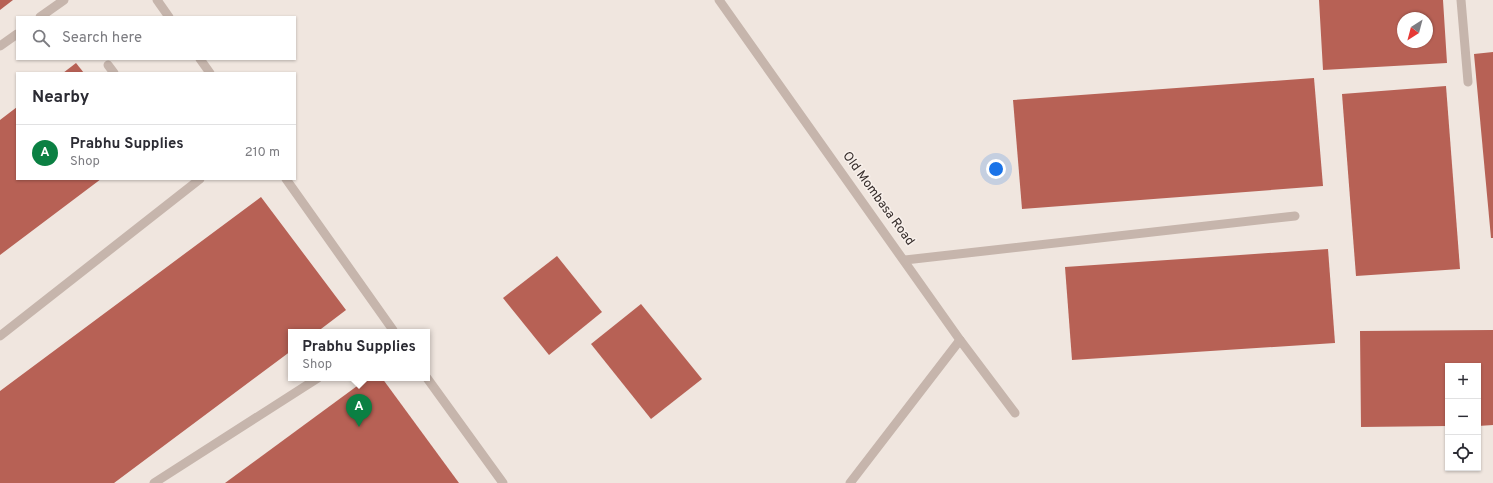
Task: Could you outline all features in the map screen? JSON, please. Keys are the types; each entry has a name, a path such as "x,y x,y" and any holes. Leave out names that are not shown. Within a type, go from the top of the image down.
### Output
{"lane":[{"path":"41,16 64,0"},
{"path":"157,0 168,16"},
{"name":"Old Mombasa Road","path":"719,0 905,260 960,340 1016,413"},
{"path":"1461,0 1468,82"},
{"path":"0,46 16,35"},
{"path":"201,60 209,72"},
{"path":"108,65 113,72"},
{"path":"0,336 196,180"},
{"path":"287,180 391,329"},
{"path":"905,260 1295,216"},
{"path":"850,483 960,340"},
{"path":"154,483 313,381"},
{"path":"429,381 503,483"}],"building":[{"path":"0,0 13,0 0,10"},
{"path":"1319,0 1443,0 1447,63 1323,70"},
{"path":"1493,52 1493,238 1491,238 1474,54"},
{"path":"76,63 83,72 64,72"},
{"path":"1314,78 1323,186 1022,209 1013,100"},
{"path":"1446,86 1460,269 1356,276 1342,94"},
{"path":"16,108 16,180 100,180 0,255 0,120"},
{"path":"261,197 346,310 321,329 288,329 288,353 114,483 0,483 0,391"},
{"path":"1328,249 1335,343 1072,360 1065,267"},
{"path":"557,256 602,312 549,355 503,298"},
{"path":"641,304 702,379 651,419 591,344"},
{"path":"1493,330 1493,425 1481,426 1481,363 1445,363 1445,426 1361,427 1360,331"},
{"path":"364,381 384,381 459,483 225,483"}],"place":[{"name":"Prabhu Supplies","path":"359,427"}]}
